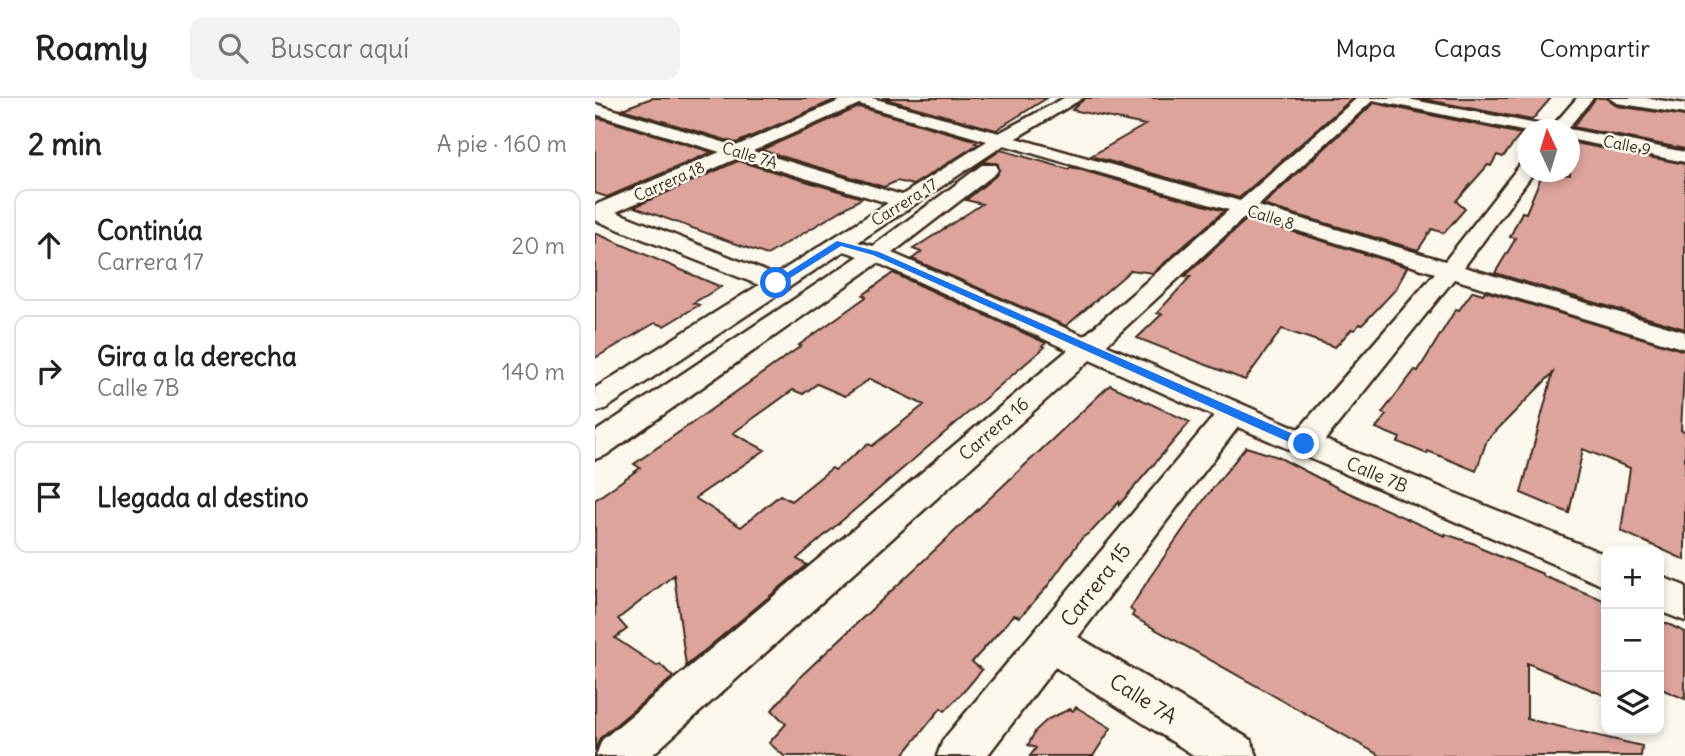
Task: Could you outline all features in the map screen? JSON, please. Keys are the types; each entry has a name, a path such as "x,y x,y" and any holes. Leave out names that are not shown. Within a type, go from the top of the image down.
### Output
{"street":[{"name":"Carrera 18","path":"596,210 831,98"},
{"name":"Carrera 18","path":"729,148 857,98"},
{"name":"Calle 8","path":"857,98 1244,208 1448,272 1685,341"},
{"name":"Carrera 17","path":"595,447 876,254 1012,142 1075,98"},
{"name":"Carrera 16","path":"618,756 1086,349 1366,98"},
{"path":"1379,98 1517,125"},
{"path":"1567,119 1585,98"},
{"path":"1617,98 1685,109"},
{"name":"Calle 7A","path":"595,109 904,202"},
{"name":"Calle 9","path":"1580,136 1685,157"},
{"name":"Carrera 17","path":"595,402 904,202 1012,142"},
{"path":"1304,444 1448,272 1518,182"},
{"path":"596,210 776,283"},
{"name":"Calle 7B","path":"840,243 876,254 1304,444 1601,569"},
{"name":"Carrera 15","path":"958,756 1233,413"},
{"path":"1664,595 1685,604"},
{"name":"Calle 7A","path":"1051,642 1235,756"}],"building":[{"path":"652,98 839,98 736,143 622,109"},
{"path":"882,98 1047,98 996,130"},
{"path":"1085,98 1353,98 1239,198 1091,156 1145,125 1072,110"},
{"path":"1417,98 1551,98 1533,119"},
{"path":"1596,98 1607,98 1617,106 1685,116 1685,149 1580,128 1579,119"},
{"path":"1374,103 1517,133 1517,139 1503,157 1497,155 1491,166 1488,165 1456,201 1465,209 1444,233 1432,229 1418,250 1263,205"},
{"path":"859,107 978,141 975,143 978,144 913,185 897,181 884,187 761,150"},
{"path":"599,118 712,152 607,197 595,193 595,120"},
{"path":"1580,144 1685,164 1685,329 1495,273 1516,238 1510,237 1522,212 1526,213 1539,182 1580,182"},
{"path":"1001,150 1224,211 1153,273 1131,270 1066,326 912,259 921,252 913,249 982,204 966,200 998,174 998,164 983,162"},
{"path":"738,161 862,198 767,255 634,207"},
{"path":"1248,218 1407,267 1396,289 1362,325 1352,329 1335,347 1282,329 1245,380 1137,338 1162,314 1157,313 1191,276 1185,276"},
{"path":"595,233 721,287 693,303 699,305 664,326 655,323 595,358"},
{"path":"893,273 1046,343 1042,346 1045,347 797,559 807,565 686,666 674,575 618,619 627,629 615,638 657,666 660,664 673,677 600,738 595,751 595,500 640,468 634,464 801,346 799,345 866,297 863,295","holes":["870,379 924,405 872,446 868,444 835,470 832,468 791,501 780,495 741,527 695,498 765,450 733,433 793,390 803,394 817,384 845,396"]},
{"path":"1473,291 1483,294 1485,291 1685,351 1681,430 1685,431 1685,560 1664,550 1664,546 1654,546 1621,531 1630,468 1583,449 1569,513 1521,493 1553,373 1487,440 1476,471 1398,442 1400,438 1376,428 1386,415 1382,413 1415,370 1418,371 1456,309 1459,310"},
{"path":"1110,385 1190,422 1119,505 1119,502 1082,538 1047,587 1020,617 1014,615 972,662 982,670 966,689 945,711 941,708 902,756 784,756 769,743 786,724 772,710 801,676"},
{"path":"1246,447 1278,457 1338,488 1445,536 1475,544 1543,576 1601,599 1601,694 1527,663 1527,719 1642,746 1641,756 1381,756 1132,616 1134,612 1130,609 1208,494"},
{"path":"1664,622 1685,632 1685,699 1664,690"},
{"path":"1076,707 1111,728 1093,756 1030,756 1036,748 1028,745 1036,730 1048,719 1070,709 1073,711"}],"route":[{"path":"776,283 840,243 876,254 1304,444"}]}
